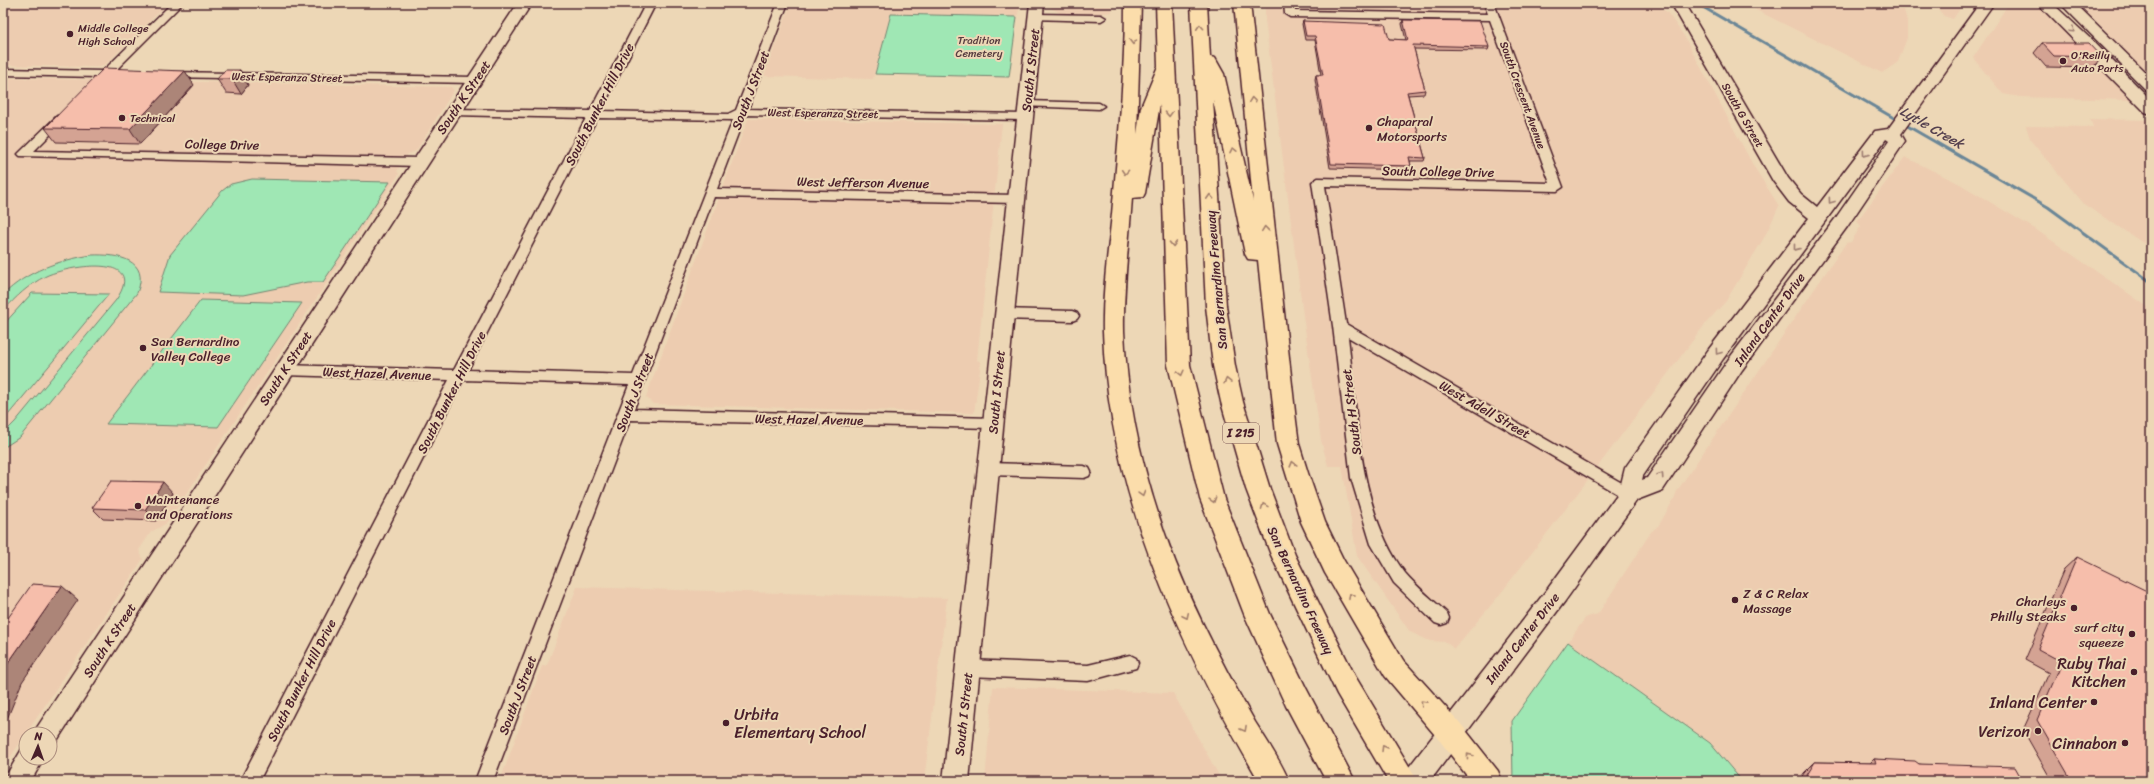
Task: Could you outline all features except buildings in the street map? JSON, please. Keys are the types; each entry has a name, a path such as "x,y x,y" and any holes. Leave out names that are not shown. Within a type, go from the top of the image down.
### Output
{"highway":[{"path":"1133,3 1132,77 1114,331 1117,388 1122,421 1153,532 1175,592 1224,695 1276,781"},
{"path":"1164,3 1179,365 1212,499 1254,607 1296,697 1341,781"},
{"name":"San Bernardino Freeway","path":"1199,3 1216,306 1224,366 1232,402 1258,489 1283,555 1346,685 1404,781"},
{"path":"1242,3 1285,421 1288,444 1296,473 1313,522 1334,566 1394,668 1442,742 1488,781"},
{"path":"1202,51 1216,74 1257,264 1275,398 1285,421"},
{"path":"1133,464 1132,430 1125,366 1126,283 1136,196 1150,107 1167,61"}],"main road":[{"name":"South K Street","path":"52,726 419,162 454,112 525,3"},
{"name":"Inland Center Drive","path":"1893,134 1912,105 1987,3"},
{"path":"2044,3 2090,46 2151,108"},
{"path":"2067,3 2151,87"},
{"name":"South G Street","path":"1680,8 1781,181 1795,198 1820,217"},
{"name":"South I Street","path":"956,781 1036,10"},
{"name":"Inland Center Drive","path":"1414,781 1442,742 1557,594 1629,494 1633,474 1716,354 1881,134 1893,134"},
{"name":"Inland Center Drive","path":"1629,494 1655,484 1735,365 1841,223 1898,141 1893,134"},
{"path":"16,781 26,766"}],"street":[{"path":"95,84 178,3"},
{"name":"South Bunker Hill Drive","path":"249,781 651,3"},
{"name":"South J Street","path":"484,781 782,3"},
{"path":"1289,3 1290,14 1494,17"},
{"name":"South Crescent Avenue","path":"1489,3 1557,187"},
{"path":"1036,10 1101,18"},
{"path":"3,72 129,74"},
{"name":"West Esperanza Street","path":"161,75 474,80"},
{"name":"West Esperanza Street","path":"454,112 730,117 741,112 1026,111 1099,106"},
{"name":"College Drive","path":"68,111 24,154 419,162"},
{"name":"South College Drive","path":"1318,182 1557,187"},
{"name":"South H Street","path":"1318,182 1340,326 1358,478 1376,539 1400,578 1441,618"},
{"name":"West Jefferson Avenue","path":"709,193 1016,199"},
{"path":"1004,314 1072,316"},
{"name":"West Adell Street","path":"1340,326 1494,414 1629,494"},
{"name":"West Hazel Avenue","path":"283,370 638,380"},
{"name":"West Hazel Avenue","path":"625,414 993,423"},
{"path":"988,469 1084,472"},
{"path":"968,668 1088,673 1130,663"}],"shaded area":[{"name":"Middle College High School","path":"3,3 167,4 106,64 96,67 3,65"},
{"path":"791,3 1021,3 1017,17 891,14 873,79 764,76"},
{"path":"1052,3 1112,3 1112,12 1094,14 1060,13 1051,8"},
{"path":"1265,3 1653,3 1667,12 1684,36 1754,167 1779,206 1765,236 1726,301 1706,323 1497,598 1454,649 1446,642 1430,641 1410,632 1357,556 1342,466 1328,466 1321,440 1303,315 1265,20"},
{"path":"1742,3 1902,3 1907,21 1907,38 1898,62 1882,73"},
{"path":"1933,3 1964,3 1953,19 1944,16"},
{"path":"2009,3 2036,3 2131,100 2020,97 2003,94 1973,58"},
{"path":"2078,3 2151,3 2151,76"},
{"name":"San Bernardino Valley College","path":"3,78 451,87 454,90 416,151 408,154 397,171 399,174 167,523 151,532 139,550 143,559 31,726 18,726 18,746 3,768"},
{"path":"748,119 1002,124 977,360 981,362 974,413 653,404 646,397"},
{"path":"2090,119 2149,120 2151,122 2151,248 2085,205 2031,141 2026,126 2093,127"},
{"path":"1905,157 1960,184 2035,229 2151,309 2151,781 1742,781 1710,743 1568,642 1586,617 1598,614 1651,532 1659,525 1677,491 1846,243 1851,242 1861,226 1857,221"},
{"name":"Urbita Elementary School","path":"577,587 947,598 924,781 500,781 542,666 547,665"},
{"path":"993,687 1173,693 1222,781 985,781"}],"green space":[{"name":"Tradition Cemetery","path":"891,14 1017,17 1009,77 875,74"},
{"path":"252,179 390,182 323,282 307,282 243,295 158,292 170,255 222,191 231,184"},
{"path":"92,255 121,258 136,266 139,273 140,282 137,293 20,437 3,448 3,434 15,422 116,300 123,285 122,275 114,269 101,266 56,272 34,283 3,311 3,295 22,279 44,268 68,260"},
{"path":"32,293 109,294 3,421 3,325"},
{"path":"201,300 302,303 218,427 106,424"},
{"path":"1568,642 1710,743 1742,781 1513,781 1512,721"}],"waterway":[{"name":"Lytle Creek","path":"1696,3 1899,121"},
{"name":"Lytle Creek","path":"1904,124 2048,207 2151,282"}],"place":[{"name":"Middle College High School","path":"70,34"},
{"name":"O'Reilly Auto Parts","path":"2063,61"},
{"name":"Technical","path":"122,118"},
{"name":"Chaparral Motorsports","path":"1369,128"},
{"name":"San Bernardino Valley College","path":"143,348"},
{"name":"Maintenance and Operations","path":"138,506"},
{"name":"Z & C Relax Massage","path":"1735,600"},
{"name":"Charleys Philly Steaks","path":"2074,608"},
{"name":"surf city squeeze","path":"2132,634"},
{"name":"Ruby Thai Kitchen","path":"2134,672"},
{"name":"Inland Center","path":"2094,702"},
{"name":"Urbita Elementary School","path":"726,723"},
{"name":"Verizon","path":"2038,731"},
{"name":"Cinnabon","path":"2125,743"}]}
